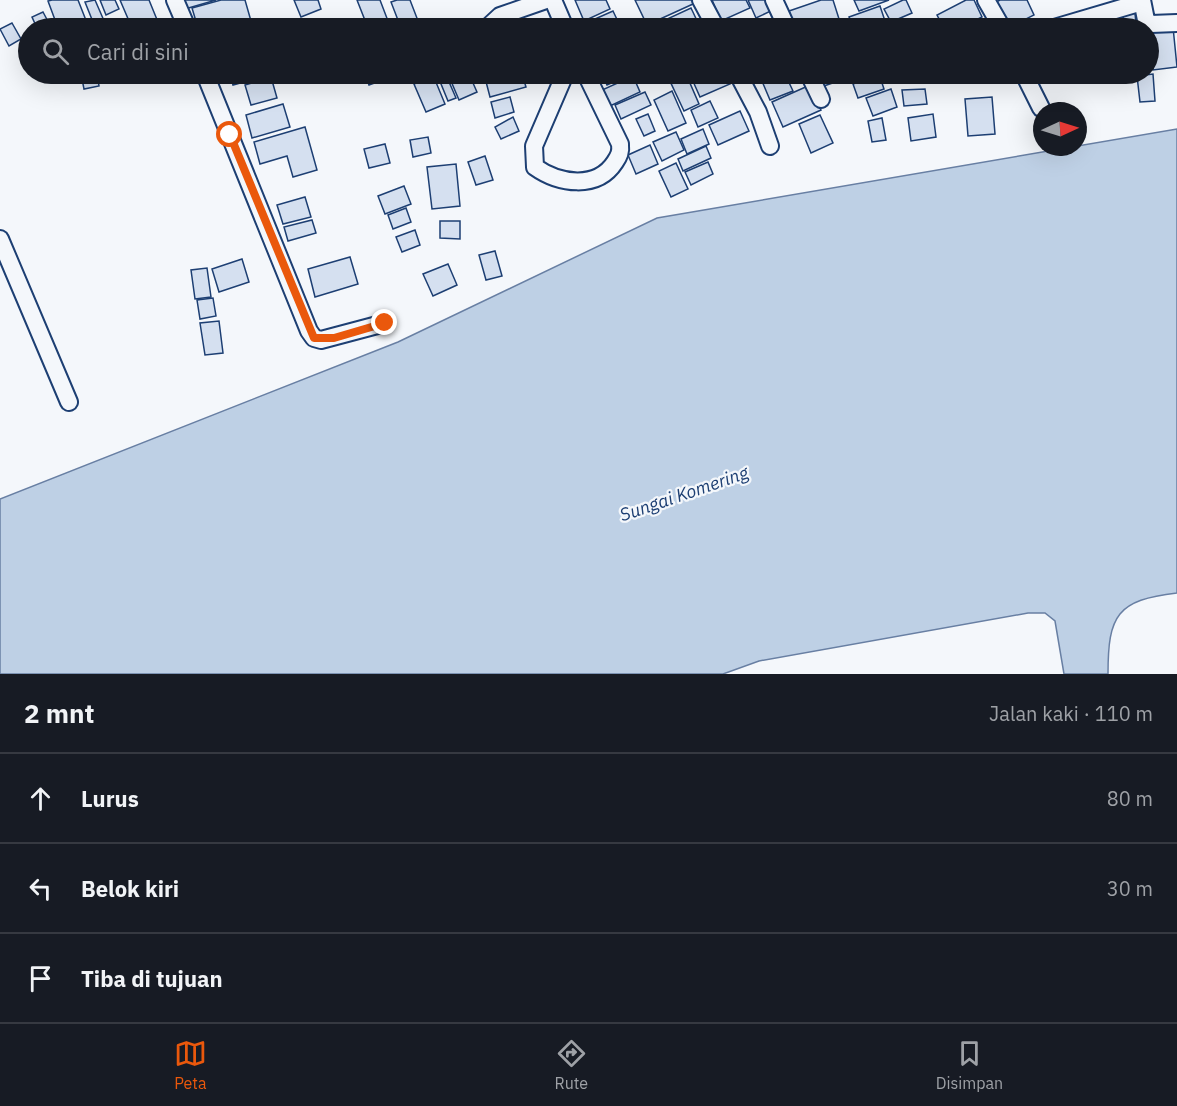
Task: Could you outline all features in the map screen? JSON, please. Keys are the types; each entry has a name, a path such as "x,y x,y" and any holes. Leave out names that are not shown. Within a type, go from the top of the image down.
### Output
{"street":[{"path":"175,0 183,18"},
{"path":"498,18 546,0"},
{"path":"553,0 561,18"},
{"path":"701,0 711,18"},
{"path":"774,0 782,18"},
{"path":"986,0 996,18"},
{"path":"1085,18 1142,1 1146,18"},
{"path":"1159,23 1177,22"},
{"path":"209,84 309,332 314,338 321,340 385,323"},
{"path":"561,84 534,146 533,157 535,167 540,171 568,182 599,177 610,170 621,151 620,144 591,84"},
{"path":"743,84 761,120 770,146"},
{"path":"814,84 821,99"},
{"path":"1029,84 1038,102"},
{"path":"0,239 69,402"}],"water":[{"name":"Sungai Komering","path":"1177,129 1177,593 1141,600 1120,614 1110,637 1108,674 1064,674 1055,621 1045,613 1028,613 759,661 723,674 0,674 0,499 398,342 657,218 1033,154 1033,156 1087,156 1087,144"}],"building":[{"path":"78,0 85,18 54,18 48,1"},
{"path":"95,0 103,18 91,18 85,2"},
{"path":"100,0 115,0 119,9 106,15"},
{"path":"120,0 149,0 156,18 128,18"},
{"path":"182,0 216,0 185,9"},
{"path":"221,0 245,0 250,18 195,18 192,8"},
{"path":"294,0 318,0 321,9 301,17"},
{"path":"357,0 380,0 387,18 364,18"},
{"path":"410,0 417,18 397,18 391,2"},
{"path":"575,0 606,0 610,9 590,18 583,18"},
{"path":"635,0 692,0 693,4 662,18 644,18"},
{"path":"712,0 746,0 750,8 728,18 720,18"},
{"path":"748,0 768,0 773,10 756,18"},
{"path":"821,0 833,0 839,18 791,18 789,11"},
{"path":"854,0 889,0 859,11"},
{"path":"906,0 912,13 900,18 889,18 884,9"},
{"path":"966,0 974,0 982,17 939,18 937,15"},
{"path":"1027,0 1034,15 1028,18 1003,18 996,2"},
{"path":"880,6 884,18 849,18"},
{"path":"691,8 696,18 669,18"},
{"path":"613,11 616,18 597,18"},
{"path":"43,12 46,18 32,18"},
{"path":"1135,13 1135,18 1123,18 1123,14"},
{"path":"12,23 18,34 18,41 9,46 0,29"},
{"path":"1173,27 1177,67 1159,69 1159,29"},
{"path":"83,84 99,84 99,86 84,89"},
{"path":"273,84 277,98 251,105 245,85"},
{"path":"414,84 437,84 445,104 426,112"},
{"path":"441,84 450,84 456,98 448,101"},
{"path":"452,84 473,84 477,92 459,100"},
{"path":"487,84 525,84 526,87 490,97"},
{"path":"615,84 636,84 640,92 610,106 602,90"},
{"path":"671,84 690,84 699,104 684,111"},
{"path":"694,84 730,84 700,97"},
{"path":"763,84 790,84 793,91 770,100"},
{"path":"853,84 882,84 884,89 858,98"},
{"path":"1138,84 1154,84 1155,101 1140,102"},
{"path":"810,85 821,110 783,127 772,102"},
{"path":"891,89 897,107 873,116 866,98"},
{"path":"925,89 927,104 904,106 902,90"},
{"path":"672,91 686,123 668,131 654,100"},
{"path":"645,92 651,105 621,119 615,105"},
{"path":"510,97 514,112 495,118 491,102"},
{"path":"992,97 995,134 968,136 965,99"},
{"path":"710,101 718,118 698,127 691,110"},
{"path":"283,104 290,127 252,138 246,115"},
{"path":"740,111 749,131 718,145 709,125"},
{"path":"648,114 655,131 644,136 636,119"},
{"path":"933,114 936,137 911,141 908,118"},
{"path":"820,115 833,143 811,153 799,124"},
{"path":"513,117 519,131 501,139 495,127"},
{"path":"882,118 886,140 872,142 868,121"},
{"path":"305,127 317,170 293,177 287,156 260,164 254,142"},
{"path":"703,129 709,144 687,154 681,139"},
{"path":"676,132 684,150 662,161 653,142"},
{"path":"428,137 431,153 413,157 410,140"},
{"path":"385,144 390,163 369,168 364,149"},
{"path":"650,145 658,164 636,174 628,155"},
{"path":"706,146 711,158 683,171 678,159"},
{"path":"485,156 493,180 476,185 468,162"},
{"path":"708,162 713,174 691,185 685,172"},
{"path":"676,163 688,189 671,197 659,171"},
{"path":"456,164 460,206 432,209 427,167"},
{"path":"404,186 411,204 385,214 378,196"},
{"path":"305,197 311,217 283,224 277,205"},
{"path":"406,208 411,222 393,229 388,215"},
{"path":"312,220 316,233 288,241 284,227"},
{"path":"440,221 460,221 460,239 440,238"},
{"path":"415,230 420,245 402,252 396,237"},
{"path":"495,251 502,276 486,280 479,255"},
{"path":"350,257 358,284 315,297 308,269"},
{"path":"242,259 249,282 219,292 212,269"},
{"path":"448,264 457,285 433,296 423,274"},
{"path":"207,268 211,297 195,299 191,270"},
{"path":"213,298 216,316 200,319 197,300"},
{"path":"219,321 223,353 205,355 200,323"}],"route":[{"path":"230,135 309,332 314,338 321,340 385,323"}]}
